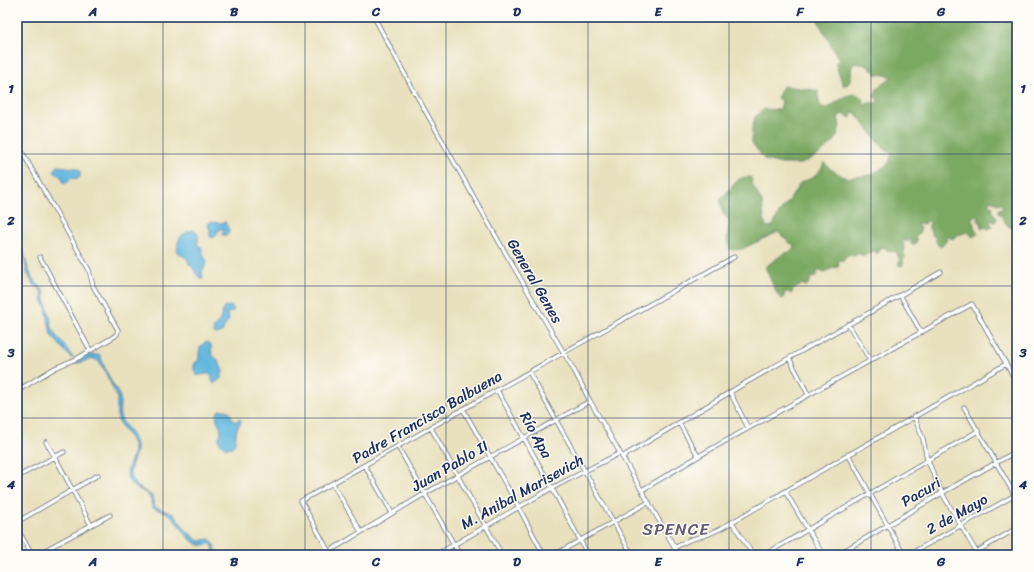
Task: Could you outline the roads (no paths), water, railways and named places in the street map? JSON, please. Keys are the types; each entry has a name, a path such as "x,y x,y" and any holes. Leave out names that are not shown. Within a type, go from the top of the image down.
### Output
{"street":[{"name":"General Genes","path":"374,17 502,247 679,555"},
{"path":"17,391 55,368 78,358 115,336 118,330 93,286 89,270 21,150"},
{"path":"40,257 90,350"},
{"name":"Padre Francisco Balbuena","path":"329,552 302,501 734,257"},
{"name":"M. Anibal Marisevich","path":"436,555 518,506 585,470 621,455 679,423 730,392 941,272"},
{"path":"900,295 922,332"},
{"path":"642,490 698,456 808,394 972,304 1017,383"},
{"path":"848,324 870,360"},
{"path":"790,358 808,394"},
{"path":"674,548 689,540 709,534 732,522 1006,364"},
{"path":"529,372 632,555"},
{"name":"Río Apa","path":"497,390 588,555"},
{"path":"730,392 748,428"},
{"name":"Juan Pablo II","path":"323,555 426,493 590,401"},
{"path":"964,407 1016,494 1017,499"},
{"path":"463,409 544,555"},
{"path":"914,416 924,439 928,459 942,493 977,554"},
{"path":"679,423 698,456"},
{"path":"431,428 502,555"},
{"path":"764,555 978,430"},
{"path":"46,442 91,526"},
{"path":"398,446 460,555"},
{"name":"Pacuri","path":"837,555 1017,451"},
{"path":"17,477 64,452"},
{"path":"848,454 904,555"},
{"path":"365,466 392,513"},
{"path":"17,522 98,475"},
{"path":"333,484 361,532"},
{"path":"785,491 823,555"},
{"name":"2 de Mayo","path":"908,555 1016,494"},
{"path":"554,555 649,502"},
{"path":"36,555 110,515"},
{"path":"732,522 753,555"},
{"path":"17,528 32,555"},
{"path":"971,555 977,554 1017,528"}],"water":[{"path":"58,166 77,168 80,171 80,177 77,179 71,179 67,183 63,183 61,177 54,172"},
{"path":"211,222 225,222 229,229 229,233 227,235 222,235 224,230 223,228 219,230 215,237 210,237 208,224"},
{"path":"194,230 198,236 197,244 202,248 203,255 207,261 204,269 202,270 203,278 197,275 189,264 187,258 178,253 177,248 180,237"},
{"path":"17,242 23,251 32,278 44,291 52,328 57,337 64,344 73,358 72,359 51,335 42,292 33,284 27,272 24,256 17,245"},
{"path":"230,306 234,309 232,312 227,314 229,320 222,332 217,334 214,333 214,328 220,320 224,307"},
{"path":"207,342 211,345 212,355 218,360 223,371 221,378 214,384 210,374 196,375 194,371 194,364 199,360 199,352 201,347"},
{"path":"100,355 120,397 121,419 132,434 135,441 136,449 130,472 131,478 139,487 152,496 155,507 174,514 185,529 198,541 210,539 219,555 215,555 212,544 199,545 191,540 173,518 166,513 153,508 149,496 130,483 127,476 134,450 130,438 118,420 117,399 112,386 103,368 95,359 75,363 86,356"},
{"path":"219,410 228,411 235,422 240,419 241,423 237,428 234,445 232,447 226,448 219,441 221,429 216,416"}],"district":[{"name":"SPENCE","path":"676,529"}]}
